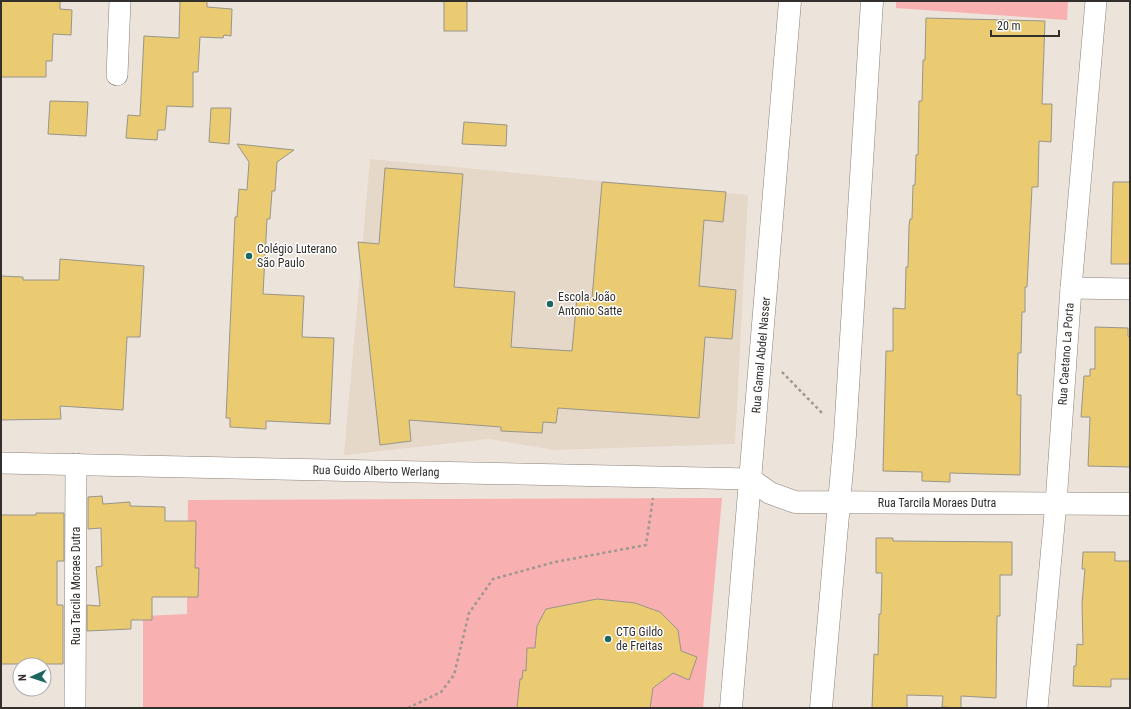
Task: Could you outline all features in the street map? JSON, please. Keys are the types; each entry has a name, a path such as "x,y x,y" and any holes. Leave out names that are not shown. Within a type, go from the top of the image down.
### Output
{"street":[{"path":"117,75 120,1"},
{"name":"Rua Gamal Abdel Nasser","path":"731,708 790,1"},
{"path":"821,708 845,435 872,1"},
{"name":"Rua Caetano La Porta","path":"1037,708 1056,503 1071,288 1096,1"},
{"path":"1071,288 1130,289"},
{"name":"Rua Guido Alberto Werlang","path":"1,463 750,479"},
{"name":"Rua Tarcila Moraes Dutra","path":"75,708 76,464"},
{"name":"Rua Tarcila Moraes Dutra","path":"750,479 770,493 795,502 1130,504"}],"path":[{"path":"761,351 845,435"},
{"path":"408,708 441,692 454,675 469,613 493,579 555,562 646,545 657,476"}],"shaded area":[{"path":"896,1 1068,1 1067,20 896,8"},
{"name":"Escola João Antonio Satte","path":"370,159 748,195 735,444 554,450 489,439 344,455"},
{"path":"722,498 703,708 143,708 143,616 187,614 188,500"}],"building":[{"path":"1,1 60,1 60,9 72,10 71,35 53,34 52,61 46,61 46,77 1,77"},
{"path":"180,1 207,1 207,7 232,9 231,36 224,35 223,38 200,37 198,72 193,72 193,107 167,106 165,130 158,130 157,140 126,138 128,115 140,116 144,36 179,38"},
{"path":"444,1 467,1 467,31 444,31"},
{"path":"926,18 1045,21 1042,104 1052,104 1051,142 1039,141 1038,187 1032,187 1027,287 1025,287 1025,312 1022,312 1021,353 1018,353 1017,395 1021,395 1020,475 950,473 950,482 922,481 922,472 883,471 886,351 893,351 893,308 905,309 909,226 910,219 912,219 913,185 915,185 916,155 918,155 919,101 922,101 923,60 925,60"},
{"path":"50,101 88,102 86,136 48,134"},
{"path":"211,108 231,108 229,144 209,142"},
{"path":"464,122 507,125 506,146 462,144"},
{"name":"Colégio Luterano São Paulo","path":"237,144 294,150 277,162 275,191 272,191 270,219 267,219 263,294 304,296 302,337 334,338 330,424 266,421 266,429 230,427 230,418 226,418 235,217 237,217 239,189 247,190 249,162"},
{"name":"Escola João Antonio Satte","path":"385,168 463,174 454,287 515,292 511,347 572,351 577,297 592,298 602,182 726,192 723,222 704,220 699,286 736,290 732,339 705,337 699,418 558,408 556,423 543,422 542,433 501,431 501,427 409,420 411,441 380,445 358,242 379,244"},
{"path":"1113,182 1130,182 1130,264 1111,264"},
{"path":"60,259 144,266 140,337 127,337 123,410 60,406 61,419 1,420 1,276 23,277 23,280 59,280"},
{"path":"1095,327 1128,328 1128,336 1130,337 1130,467 1088,466 1090,417 1081,417 1084,376 1090,376 1090,369 1095,369"},
{"path":"102,496 103,504 130,502 130,506 165,507 165,521 196,521 195,568 199,568 198,597 152,597 152,620 131,620 131,629 87,631 87,605 100,606 96,567 102,566 101,528 88,529 88,497"},
{"path":"36,513 64,513 64,561 57,561 57,605 63,605 63,664 52,664 52,657 12,657 12,664 1,664 1,515 36,515"},
{"path":"876,538 893,538 893,541 1012,542 1012,575 1000,575 1000,616 997,616 996,698 961,696 961,708 942,707 943,696 907,695 907,708 872,708 874,654 878,655 882,573 876,573"},
{"path":"1083,552 1115,552 1115,561 1130,561 1130,679 1111,679 1111,687 1073,686 1077,644 1083,645 1082,603 1085,569 1082,569"},
{"name":"CTG Gildo de Freitas","path":"597,599 635,603 660,612 678,630 681,651 697,657 689,680 673,673 653,688 650,708 517,708 520,679 522,679 523,670 526,671 527,648 535,648 537,626 546,609"}],"place":[{"name":"Colégio Luterano São Paulo","path":"249,256"},
{"name":"Escola João Antonio Satte","path":"550,304"},
{"name":"CTG Gildo de Freitas","path":"608,639"}]}
